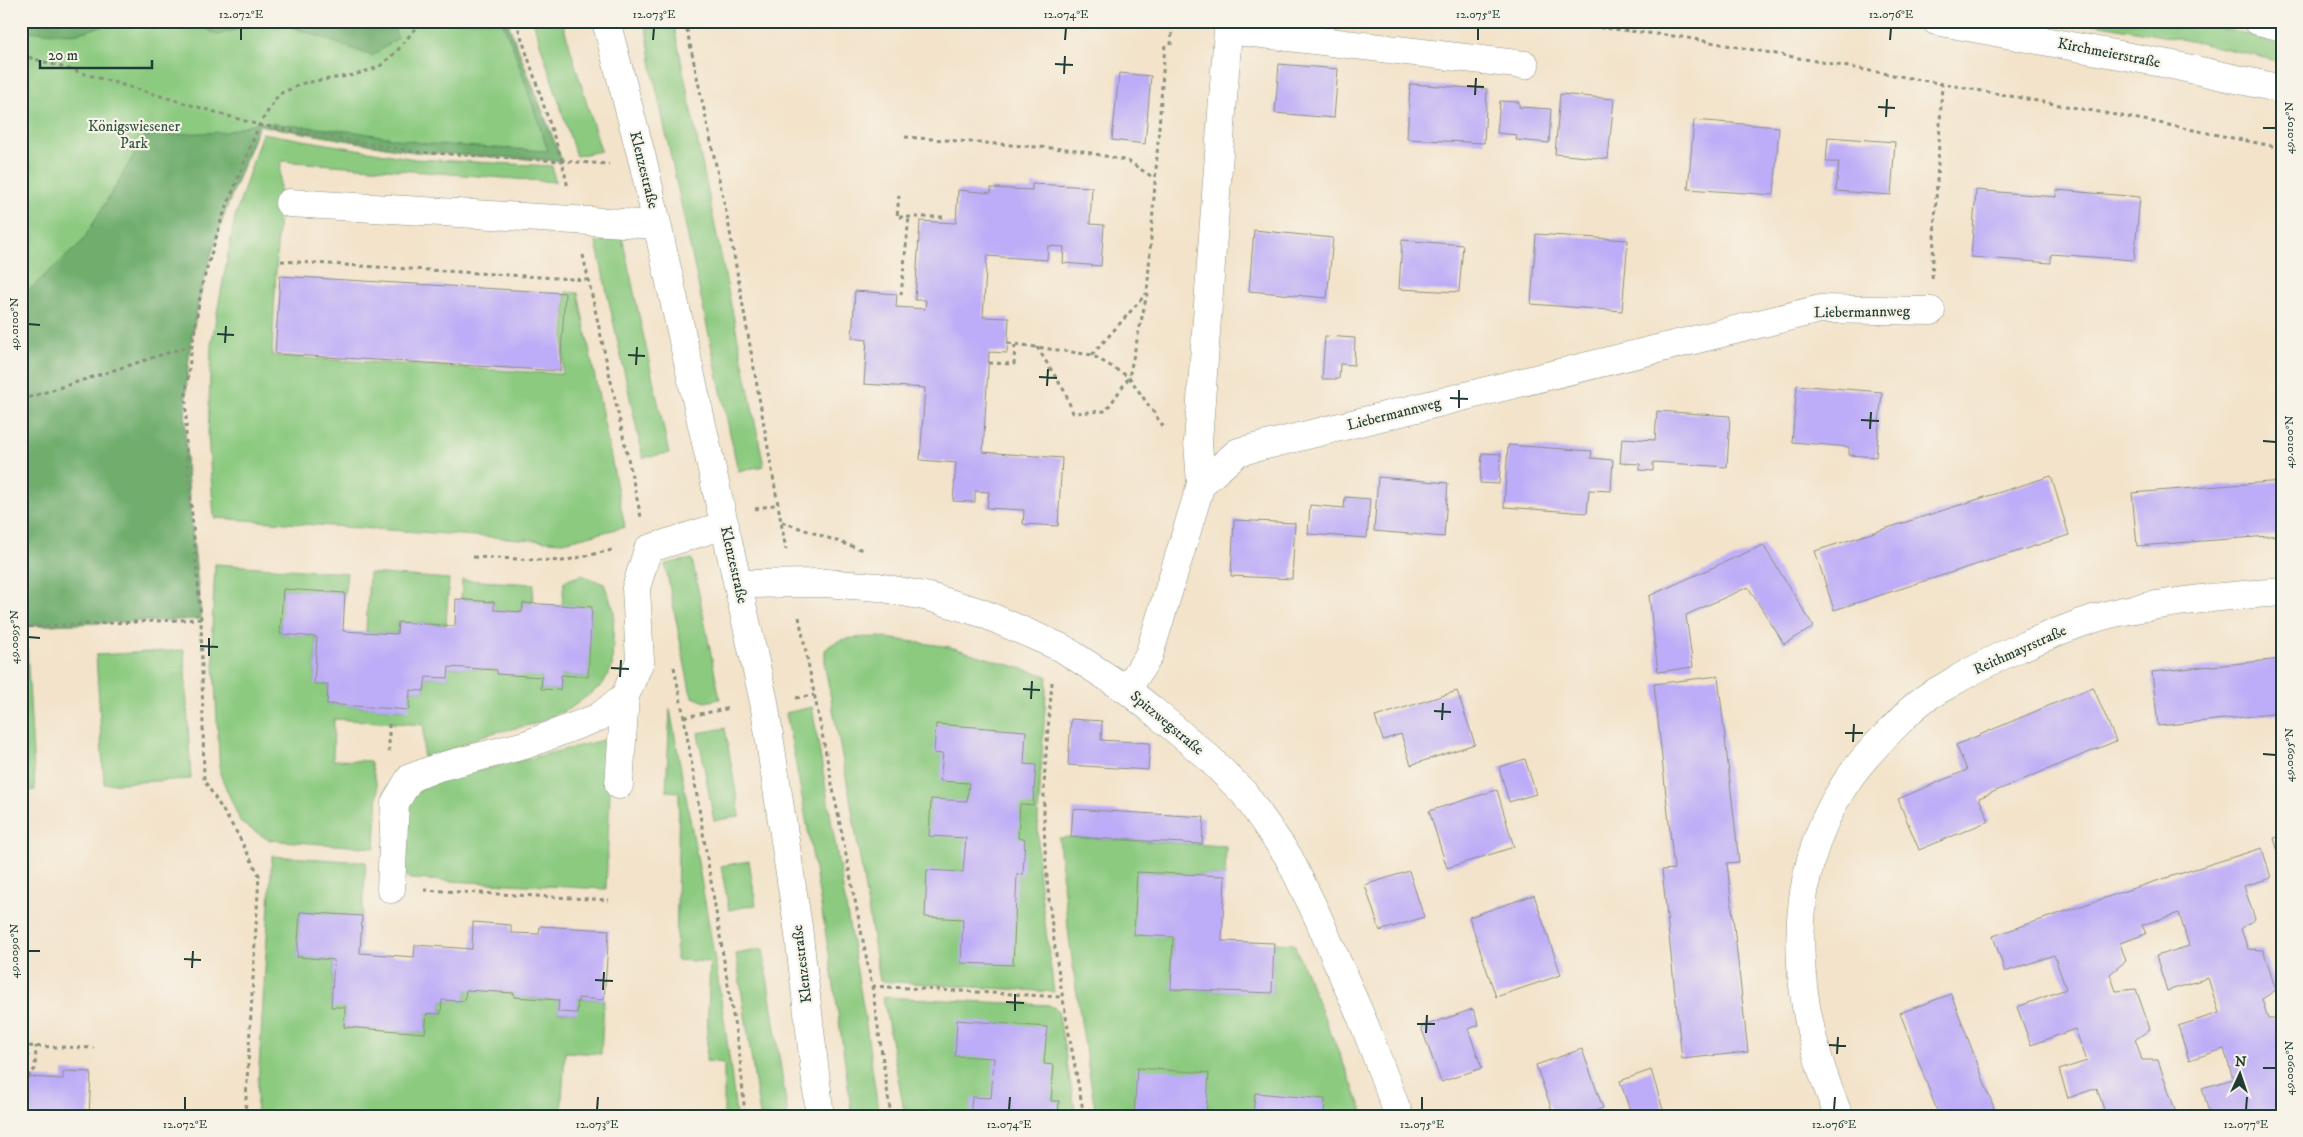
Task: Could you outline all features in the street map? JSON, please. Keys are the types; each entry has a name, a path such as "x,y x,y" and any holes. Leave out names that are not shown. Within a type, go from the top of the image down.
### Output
{"street":[{"name":"Klenzestraße","path":"606,21 658,225 764,702 798,926 820,1116"},
{"name":"Kirchmeierstraße","path":"1936,21 2168,64 2282,89"},
{"path":"2258,21 2282,27"},
{"path":"1127,690 1149,655 1201,484 1198,442 1228,30 1525,65"},
{"path":"289,203 658,225"},
{"name":"Liebermannweg","path":"1201,484 1238,452 1820,309 1931,311"},
{"path":"619,785 625,696 640,661 636,588 648,549 725,525"},
{"name":"Spitzwegstraße","path":"738,584 825,583 878,587 930,597 982,613 1062,648 1127,690 1209,758 1244,792 1288,856 1316,913 1365,1026 1399,1116"},
{"name":"Reithmayrstraße","path":"1839,1116 1819,1065 1808,1021 1800,960 1800,917 1805,883 1814,850 1827,818 1845,783 1873,748 1920,702 1984,663 2056,632 2112,614 2188,600 2282,592"},
{"path":"390,889 396,803 410,778 439,767 525,745 599,717 625,696"}],"path":[{"path":"245,1116 259,875 237,832 204,780 201,620 186,447 186,392 192,345 202,285 221,221 259,125 279,94 304,83 354,75 379,66 397,50 414,30 418,21"},
{"path":"1171,45 1173,21"},
{"path":"1544,21 1682,37 2149,121 2282,148"},
{"path":"1037,347 1065,392 1073,412 1106,411 1129,377 1147,294 1165,44"},
{"path":"21,55 259,125 415,152 644,166"},
{"path":"1931,311 1942,84"},
{"path":"904,137 1078,150 1128,161 1155,179"},
{"path":"899,195 898,216 945,217"},
{"path":"901,295 909,216"},
{"path":"281,261 589,280"},
{"path":"1092,355 1147,294"},
{"path":"1008,343 1015,342 1092,355 1129,377 1167,433"},
{"path":"989,363 1014,364 1015,342"},
{"path":"21,400 192,345"},
{"path":"473,557 563,561 619,548"},
{"path":"21,626 201,620"},
{"path":"1052,674 1044,813 1048,884 1062,997 1084,1116"},
{"path":"390,889 609,900"},
{"path":"872,986 1062,997"},
{"path":"21,1046 94,1048"},
{"path":"27,1077 35,1069 36,1046"}],"green space":[{"name":"Königswiesener Park","path":"21,21 507,21 562,161 415,152 259,125 233,190 211,256 194,324 189,358 185,421 186,450 201,619 21,626"},
{"path":"21,21 122,21 74,34 21,31"},
{"path":"191,21 265,21 218,35"},
{"path":"276,21 391,21 398,38 372,56"},
{"path":"502,21 507,21 562,161 415,152 259,125 233,190 211,256 194,324 189,358 185,421 186,450 201,619 21,626 21,297 82,242 146,135 226,132 258,122 357,132 428,144 548,151 514,50"},
{"path":"533,21 562,21 601,151 576,156"},
{"path":"645,21 673,21 764,466 738,471 653,73"},
{"path":"2079,21 2183,21 2282,41 2282,62 2196,42"},
{"path":"262,133 415,159 552,166 555,182 281,161 272,356 562,374 566,292 578,293 625,527 563,542 214,518 208,436 211,345 235,217"},
{"path":"622,237 669,453 643,458 596,242"},
{"path":"692,559 720,699 705,702 693,697 690,691 665,564"},
{"path":"215,564 347,573 345,593 283,589 280,634 317,637 314,683 328,684 327,704 408,710 410,690 424,691 426,677 448,678 449,667 497,670 542,677 541,689 560,690 561,675 587,677 592,608 562,606 564,581 582,575 604,584 614,610 612,668 602,685 571,708 534,724 484,735 446,752 423,758 424,725 334,719 333,760 370,761 378,789 375,848 269,840 241,823 220,774 212,629"},
{"path":"369,573 449,579 446,625 398,622 397,634 366,632"},
{"path":"462,580 534,584 532,604 523,603 522,612 494,610 494,602 461,599"},
{"path":"879,637 950,647 1047,676 1038,817 1038,871 1054,992 880,981 850,798 825,667 825,650 831,645 850,638"},
{"path":"21,649 27,649 35,790 21,791"},
{"path":"184,650 191,779 104,784 96,655"},
{"path":"812,707 865,1018 879,1116 852,1116 822,913 786,713"},
{"path":"670,709 715,963 736,1116 724,1116 724,1063 706,1061 710,962 676,960 679,792 666,791"},
{"path":"725,728 740,816 714,821 698,733"},
{"path":"603,740 612,744 606,889 410,879 401,872 404,811 413,795 428,785"},
{"path":"1071,837 1226,846 1225,876 1137,872 1173,937 1171,989 1272,993 1274,943 1294,944 1365,1116 1096,1116 1074,977 1062,873 1059,838"},
{"path":"272,856 366,862 362,916 300,912 297,957 334,960 331,1006 345,1007 344,1027 425,1033 427,1013 441,1014 442,1000 465,1001 466,990 514,993 514,997 559,1000 558,1012 576,1013 578,998 604,1000 601,1054 565,1052 561,1116 256,1116"},
{"path":"749,861 756,905 729,910 721,866"},
{"path":"763,949 788,1116 760,1116 736,954"},
{"path":"883,997 1049,1005 1058,1010 1076,1116 905,1116"}],"building":[{"path":"1279,64 1338,69 1334,118 1275,113"},
{"path":"1119,73 1151,76 1145,144 1112,140"},
{"path":"1410,84 1487,89 1484,143 1407,139"},
{"path":"1560,94 1614,99 1608,159 1555,154"},
{"path":"1500,101 1519,102 1519,107 1551,109 1549,143 1516,140 1517,135 1497,133"},
{"path":"1694,120 1779,127 1774,195 1688,189"},
{"path":"1828,137 1895,142 1891,195 1836,191 1839,162 1826,162"},
{"path":"1032,184 1092,187 1090,224 1104,225 1101,266 1063,263 1064,247 1048,246 1047,260 987,256 983,317 1009,318 1007,353 989,352 983,452 1062,458 1058,526 1023,524 1024,510 987,508 989,492 975,491 975,502 953,501 956,463 920,460 925,388 864,384 867,340 852,338 855,291 897,294 896,307 925,309 926,300 915,300 920,221 956,223 958,190 991,193 991,188 1032,190"},
{"path":"1976,190 2056,197 2056,190 2140,197 2134,260 2051,254 2051,263 1971,257"},
{"path":"1254,230 1333,238 1327,298 1249,291"},
{"path":"1536,234 1628,240 1622,311 1531,304"},
{"path":"1402,240 1463,245 1459,292 1399,289"},
{"path":"280,276 565,293 560,371 275,354"},
{"path":"1325,336 1355,338 1354,365 1340,364 1339,379 1322,379"},
{"path":"1797,385 1882,392 1876,457 1849,455 1849,447 1792,442"},
{"path":"1657,411 1730,416 1727,467 1653,462 1653,471 1640,470 1640,464 1620,463 1622,438 1655,440"},
{"path":"1508,445 1592,451 1591,458 1613,460 1611,491 1589,490 1587,513 1504,507"},
{"path":"1482,453 1501,454 1499,484 1480,483"},
{"path":"2051,476 2069,535 1834,610 1815,551"},
{"path":"1378,477 1448,483 1444,537 1374,531"},
{"path":"2282,481 2282,535 2137,546 2132,493"},
{"path":"1345,497 1370,499 1367,538 1308,534 1310,505 1344,508"},
{"path":"1234,520 1295,523 1292,579 1231,576"},
{"path":"1763,545 1814,627 1784,644 1748,587 1686,615 1693,667 1658,672 1649,596"},
{"path":"283,589 345,593 343,631 397,634 398,622 455,626 456,599 494,602 494,610 522,612 523,603 592,607 588,677 561,675 560,690 541,689 542,677 497,674 497,670 449,667 448,678 426,677 424,691 410,690 409,710 327,704 328,684 314,684 317,637 280,634"},
{"path":"2282,659 2282,713 2158,726 2152,672"},
{"path":"1718,676 1739,862 1727,863 1748,1052 1682,1059 1662,870 1674,869 1654,684"},
{"path":"2093,687 2116,741 1979,798 1989,821 1919,850 1898,799 1967,770 1956,745"},
{"path":"1457,691 1475,744 1411,765 1401,734 1383,740 1375,717"},
{"path":"1071,719 1102,721 1101,740 1150,743 1148,770 1068,765"},
{"path":"936,724 1026,731 1024,764 1036,765 1033,805 1020,804 1018,838 1025,839 1023,875 1017,874 1013,965 961,963 963,919 925,917 927,870 963,872 966,838 929,836 931,799 967,801 969,783 940,781 943,754 934,753"},
{"path":"1525,759 1536,794 1509,802 1499,767"},
{"path":"1497,790 1514,847 1447,868 1429,811"},
{"path":"1073,809 1204,817 1202,844 1071,837"},
{"path":"2282,836 2282,862 2281,862 2274,838"},
{"path":"21,845 24,845 23,870 21,870"},
{"path":"2262,848 2271,878 2244,886 2255,919 2241,929 2248,949 2263,950 2276,990 2262,999 2268,1019 2282,1019 2282,1115 2231,1116 2230,1112 2210,1116 2202,1088 2233,1079 2224,1049 2189,1060 2178,1026 2219,1013 2208,978 2167,991 2156,956 2189,946 2179,913 2142,925 2146,934 2120,943 2126,961 2110,974 2116,991 2136,989 2150,1029 2135,1040 2142,1060 2158,1060 2177,1116 2106,1116 2097,1088 2068,1098 2059,1070 2087,1061 2075,1029 2031,1045 2017,1007 2066,989 2054,955 2005,972 1993,936 2131,889"},
{"path":"1409,871 1424,917 1380,931 1365,885"},
{"path":"1137,872 1225,876 1222,941 1274,943 1272,993 1171,989 1173,937 1134,935"},
{"path":"1534,895 1561,975 1496,997 1469,917"},
{"path":"300,912 362,916 360,953 414,957 415,945 472,949 473,922 511,925 511,933 539,934 540,926 609,930 604,1000 578,998 577,1013 558,1012 559,1000 514,997 514,993 466,990 465,1001 442,1000 441,1014 427,1013 425,1033 344,1027 345,1007 331,1007 334,960 297,957"},
{"path":"1951,994 1997,1116 1939,1116 1900,1013"},
{"path":"1473,1009 1479,1025 1468,1029 1482,1068 1441,1082 1421,1027"},
{"path":"957,1020 1047,1027 1044,1064 1054,1065 1051,1101 1059,1101 1058,1116 970,1116 972,1097 991,1098 994,1058 955,1056"},
{"path":"1582,1049 1603,1108 1581,1116 1554,1116 1536,1065"},
{"path":"21,1054 29,1055 27,1077 63,1079 63,1071 91,1072 89,1116 21,1116"},
{"path":"1137,1068 1209,1073 1206,1116 1134,1116"},
{"path":"1651,1070 1665,1116 1632,1116 1620,1081"},
{"path":"1255,1093 1325,1099 1324,1116 1253,1116"}]}
